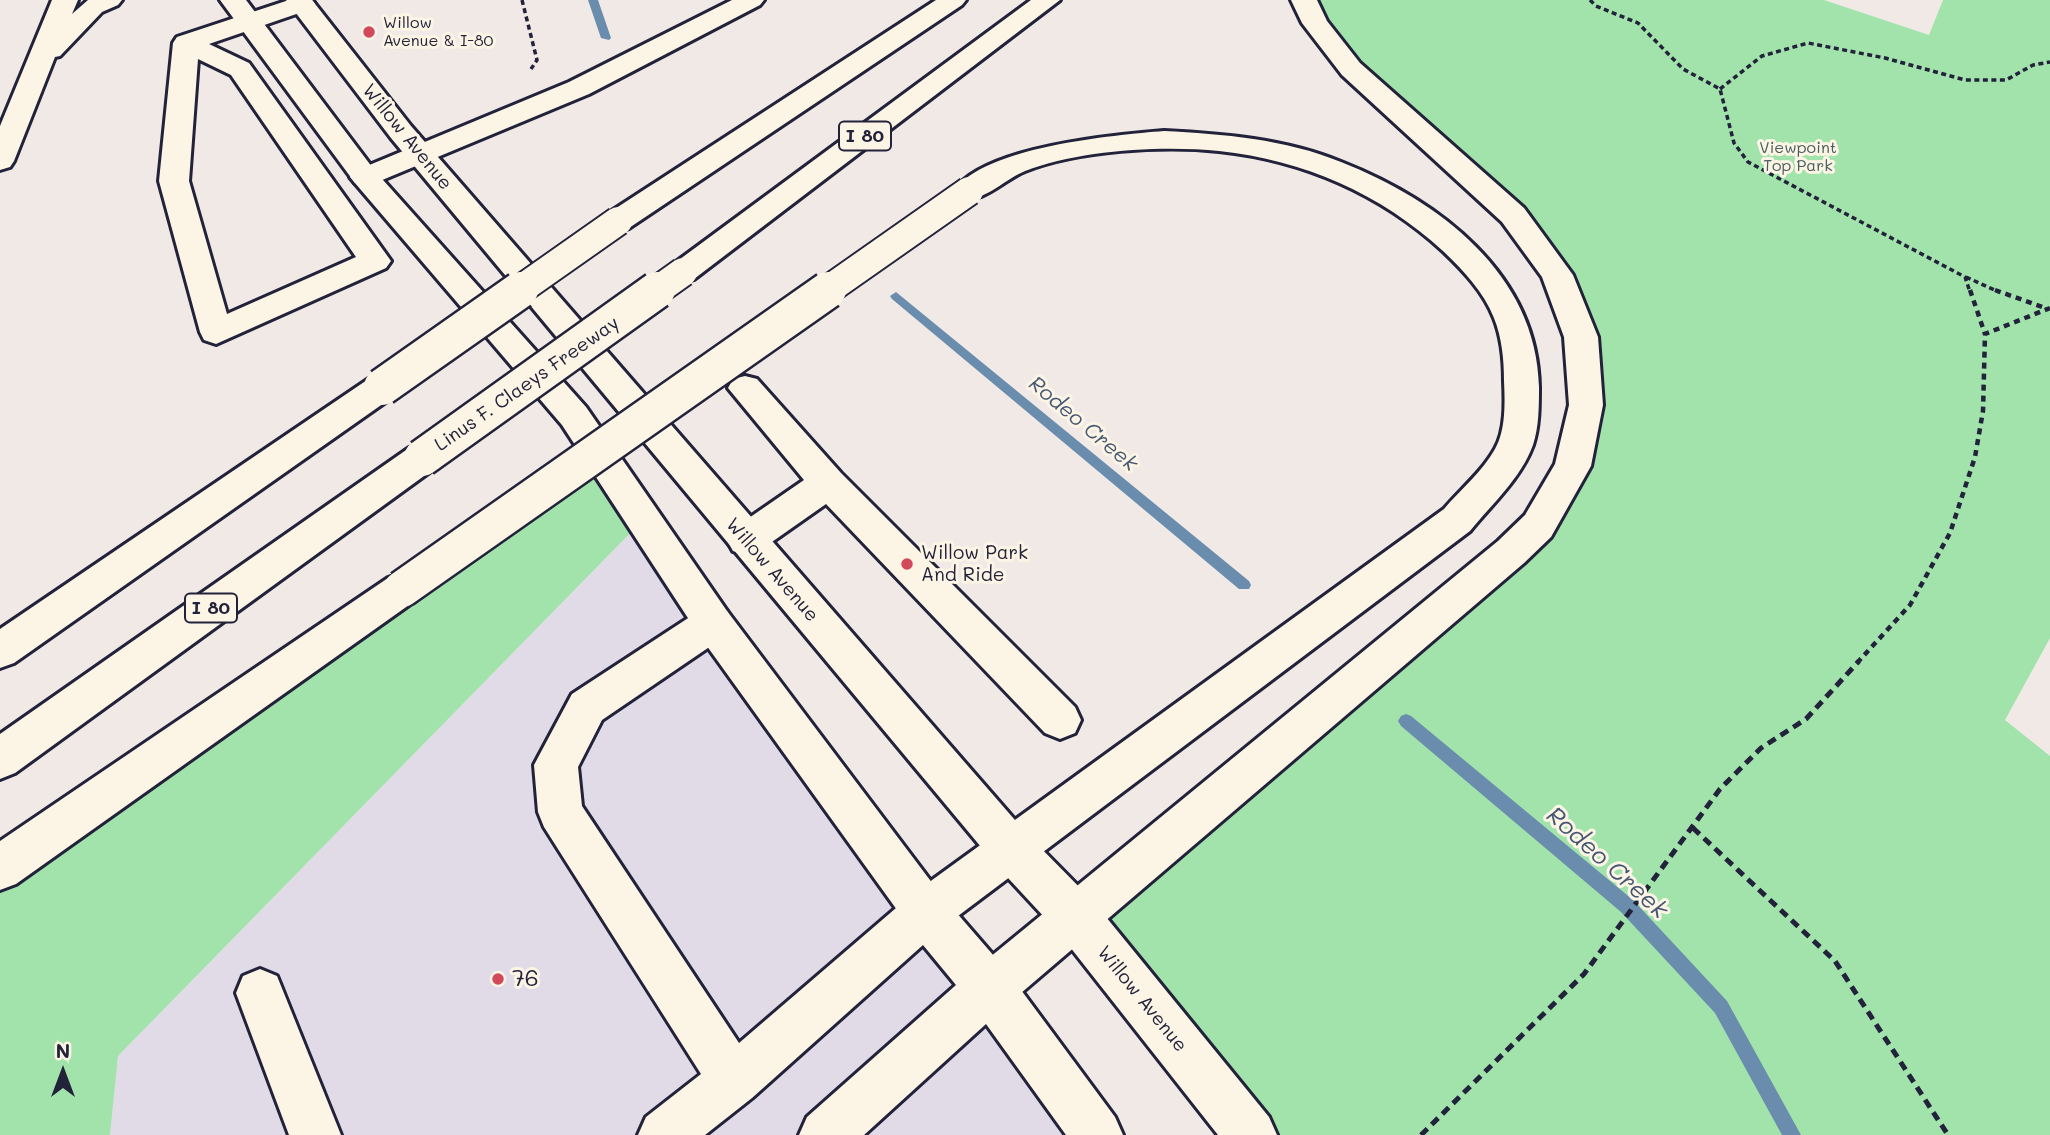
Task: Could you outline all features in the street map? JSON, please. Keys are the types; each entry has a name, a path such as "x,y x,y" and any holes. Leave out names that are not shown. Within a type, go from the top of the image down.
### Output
{"main road":[{"path":"0,161 65,0"},
{"path":"40,61 93,7 109,0"},
{"path":"365,177 579,88 751,0"},
{"path":"0,650 618,221 953,0"},
{"name":"Linus F. Claeys Freeway","path":"0,758 683,272 1047,0"},
{"path":"825,1135 990,988 1511,552 1538,526 1573,466 1586,405 1581,337 1558,275 1513,215 1351,69 1314,23 1304,0"},
{"path":"186,43 241,11 301,2"},
{"name":"Willow Avenue","path":"301,2 420,154 1012,850 1076,917 1251,1135"},
{"path":"241,11 365,177 574,416 713,623 926,912 990,988 1097,1135"},
{"path":"186,43 240,69 374,261 216,332 173,181 186,43"},
{"path":"0,868 969,191 1011,166 1083,147 1143,139 1216,141 1269,149 1333,169 1390,197 1446,234 1494,286 1519,337 1523,398 1512,453 1457,520 926,912 734,1080 664,1135"},
{"path":"745,388 828,483 1059,720"},
{"path":"746,540 828,483"},
{"path":"713,623 587,707 556,765 560,812 734,1080"},
{"path":"260,993 315,1135"}],"path":[{"path":"522,0 537,60 526,76"},
{"path":"1590,0 1596,6 1638,23 1683,69 1720,89 1734,143 1748,162 1965,276 2003,294 2048,308"},
{"path":"1720,89 1762,56 1808,43 1885,58 1965,80 2006,80 2033,65 2050,62"},
{"path":"1421,1135 1584,974 1720,789 1761,748 1806,719 1910,605 1950,533 1975,457 1983,411 1985,334 1965,276"},
{"path":"1985,334 2048,308"},
{"path":"1693,828 1835,961 1948,1135"}],"shaded area":[{"path":"643,520 1097,1135 110,1135 118,1056"}],"green space":[{"name":"Viewpoint Top Park","path":"1304,0 1824,0 1929,35 1943,0 2050,0 2050,638 2005,720 2050,756 2050,1135 1251,1135 1076,917 1511,552 1586,405 1557,275 1351,69"},
{"path":"596,449 643,520 118,1056 110,1135 0,1135 0,868"}],"waterway":[{"name":"Rodeo Creek","path":"593,0 606,38"},
{"name":"Rodeo Creek","path":"896,296 1244,585"},
{"name":"Rodeo Creek","path":"1406,721 1627,906 1721,1007 1792,1135"}],"place":[{"name":"Willow Avenue & I-80","path":"369,32"},
{"name":"Willow Park And Ride","path":"907,564"},
{"name":"76","path":"498,979"}]}
